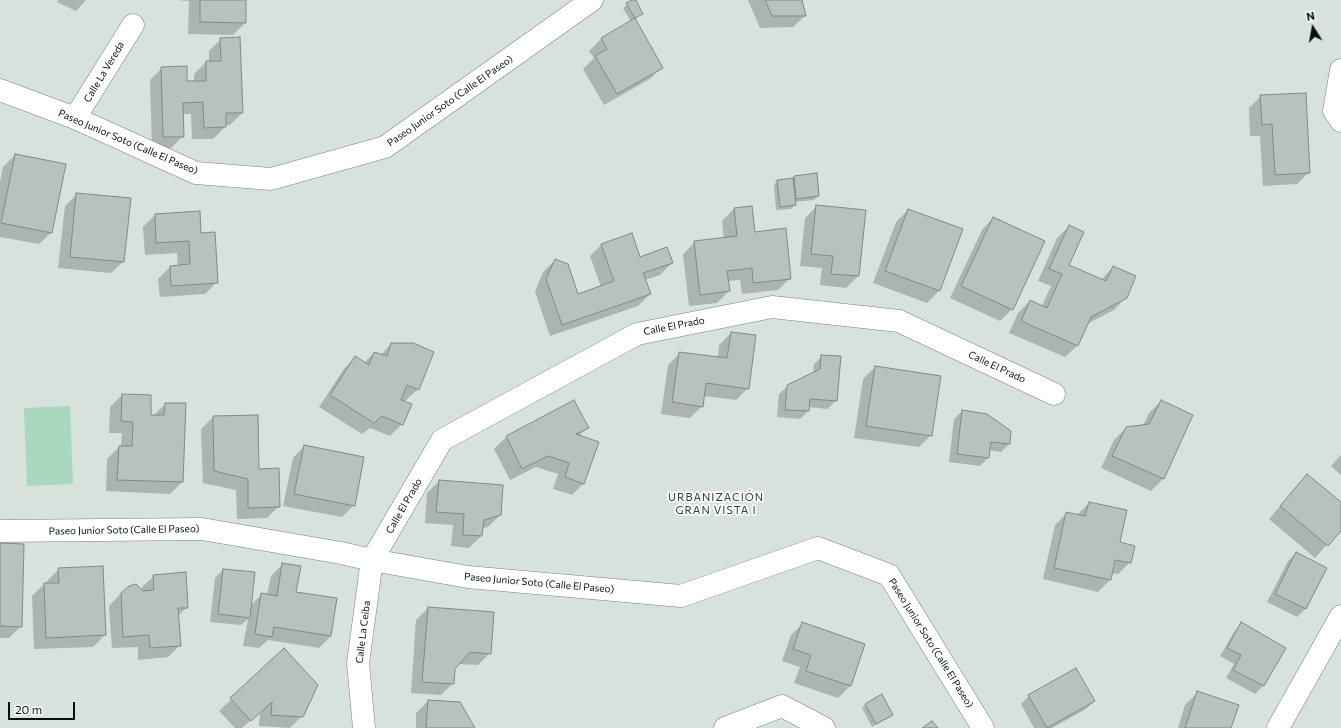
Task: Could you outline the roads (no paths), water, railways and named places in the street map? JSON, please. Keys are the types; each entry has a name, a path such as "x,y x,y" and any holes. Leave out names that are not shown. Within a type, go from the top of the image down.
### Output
{"street":[{"name":"Paseo Junior Soto (Calle El Paseo)","path":"0,90 76,118 196,173 271,179 385,147 592,0"},
{"name":"Calle La Vereda","path":"76,118 132,25"},
{"path":"1341,70 1334,111 1341,121"},
{"name":"Calle El Prado","path":"372,560 442,440 637,334 772,307 899,321 1054,394"},
{"name":"Paseo Junior Soto (Calle El Paseo)","path":"0,531 202,529 468,577 681,596 818,548 889,575 983,728"},
{"name":"Calle La Ceiba","path":"364,728 358,663 372,560"},
{"path":"1278,728 1341,616"},
{"path":"725,728 782,706 824,728"}],"district":[{"name":"URBANIZACIÓN GRAN VISTA I","path":"716,503"}]}
